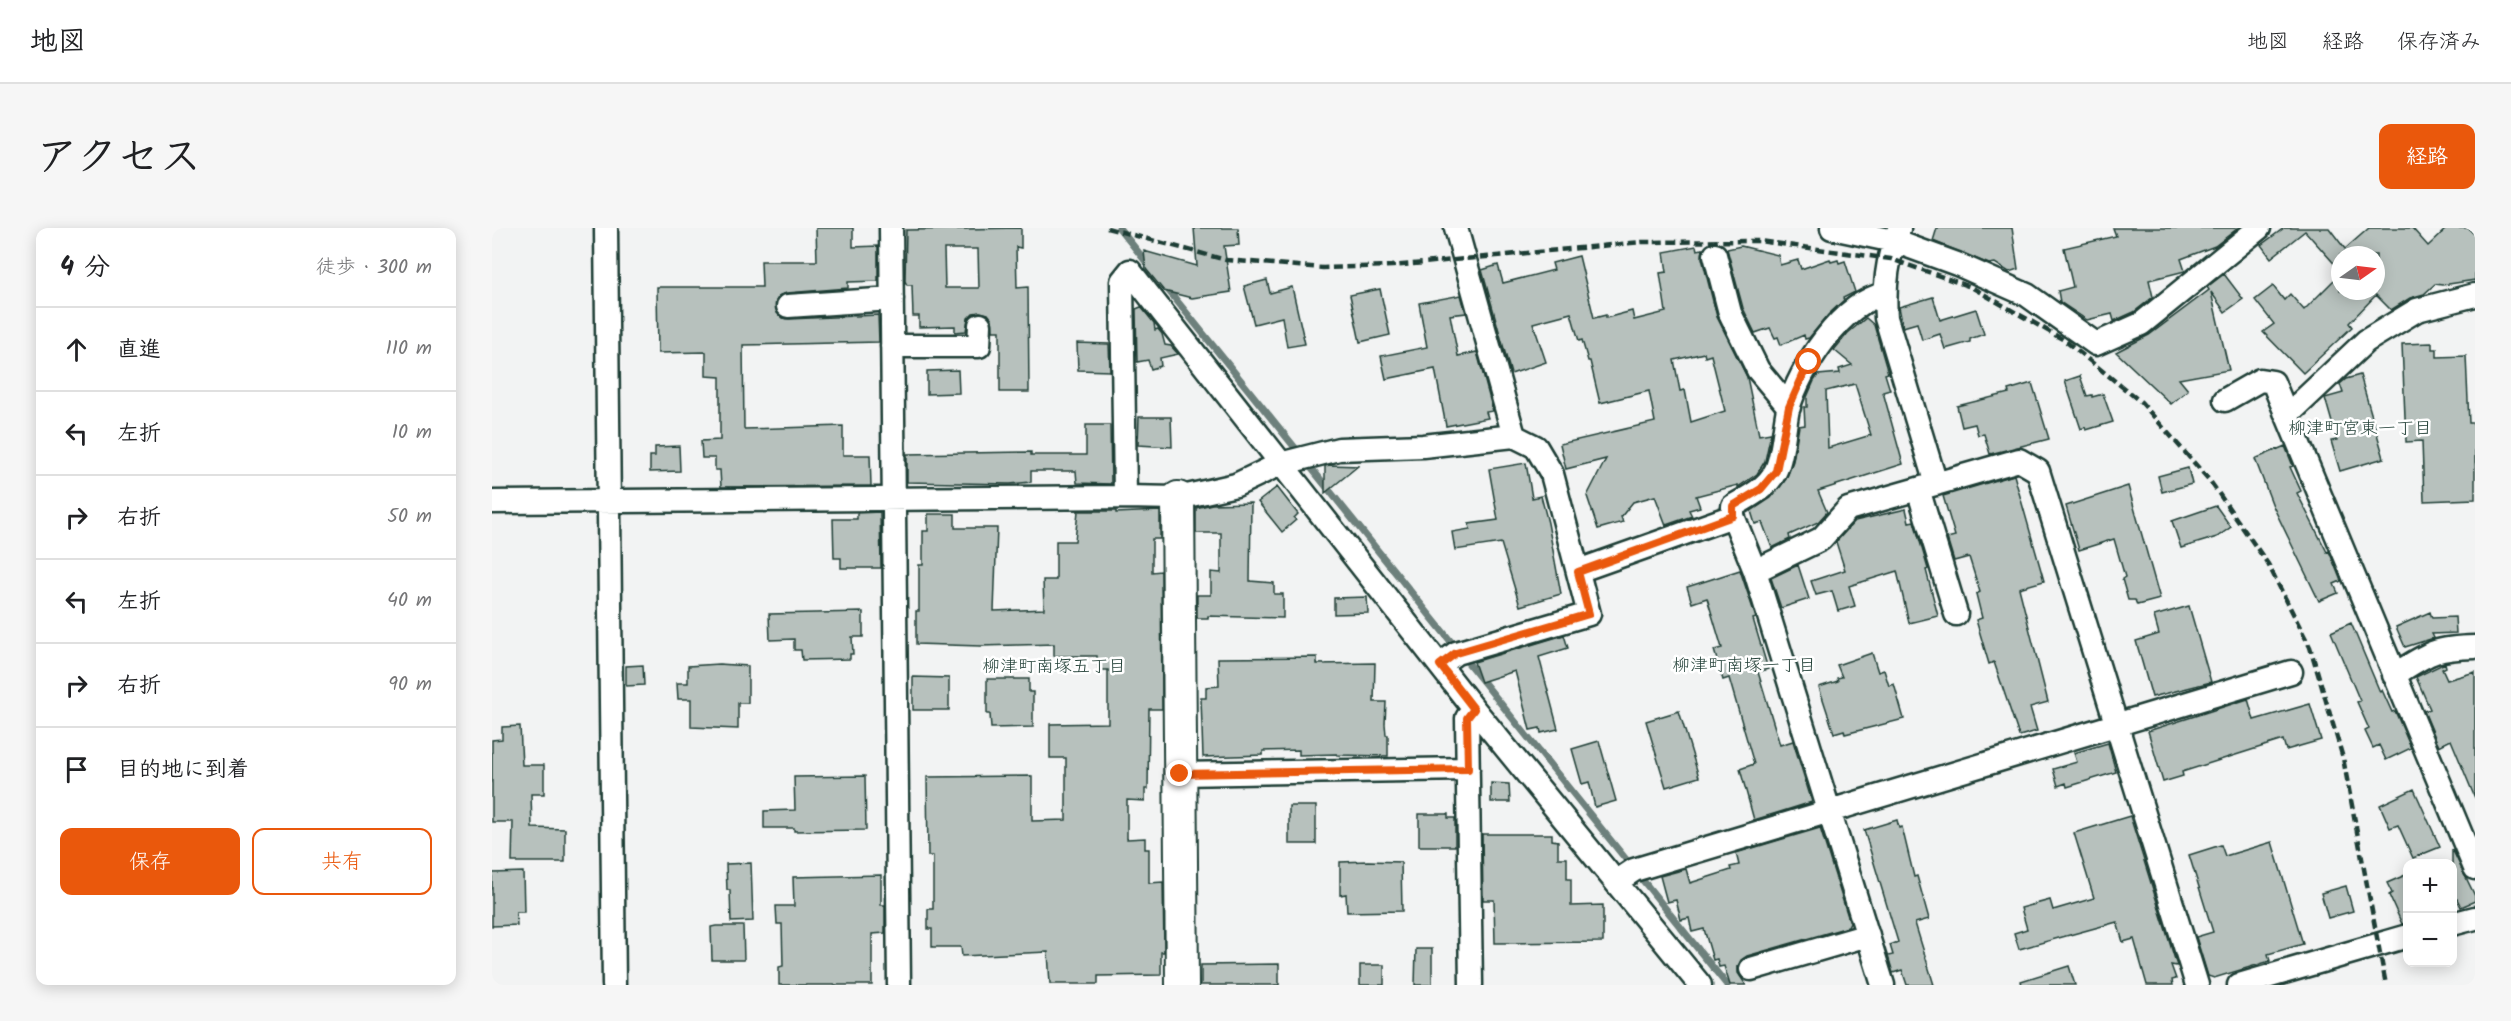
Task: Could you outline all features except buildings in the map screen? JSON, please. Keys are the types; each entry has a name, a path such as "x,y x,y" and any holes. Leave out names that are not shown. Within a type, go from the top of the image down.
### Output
{"street":[{"path":"606,228 614,985"},
{"path":"891,228 899,985"},
{"path":"1456,228 1514,436"},
{"path":"1832,228 1897,235 2026,295 2096,344 2141,324 2259,228"},
{"path":"1897,235 1885,294 1886,318 1928,486 1956,614"},
{"path":"1715,255 1730,313 1758,370 1789,407"},
{"path":"1125,497 1122,281 1130,271 1474,709 1700,985"},
{"path":"1883,985 1755,571 1733,516 1733,506 1761,489 1776,471 1789,407 1809,362 1841,319 1871,297 1885,294"},
{"path":"2285,412 2296,407 2374,336 2417,310 2475,295"},
{"path":"788,306 892,299"},
{"path":"892,346 979,346 980,325"},
{"path":"2225,400 2260,380 2273,382 2475,868"},
{"path":"492,502 1178,498 1236,484 1280,464 1339,449 1423,446 1514,436 1536,447 1552,474 1589,614 1456,653 1440,665"},
{"path":"1755,571 1821,539 1848,509 2019,460 2038,471 2197,985"},
{"path":"1178,498 1182,985"},
{"path":"1578,572 1733,516"},
{"path":"2394,675 2430,652 2443,648 2475,647"},
{"path":"1616,882 1635,870 2117,722 2291,672"},
{"path":"1470,985 1467,718 1474,709"},
{"path":"1180,774 1468,769"},
{"path":"2457,923 2475,918"},
{"path":"1751,969 1868,935"},
{"path":"2240,985 2403,937"}],"waterway":[{"path":"1119,228 1151,268"},
{"path":"1165,286 1727,985"}],"railway":[{"path":"1107,228 1226,260 1323,268 1392,266 1642,242 1759,241 1891,259 1971,287 2064,340 2141,402 2210,481 2268,564 2310,647 2343,758 2386,985"}],"district":[{"name":"柳津町宮東一丁目","path":"2360,429"},
{"name":"柳津町南塚一丁目","path":"1744,666"},
{"name":"柳津町南塚五丁目","path":"1054,667"}],"route":[{"path":"1180,774 1468,769 1467,718 1474,709 1440,665 1456,653 1589,614 1578,572 1733,516 1733,506 1761,489 1776,471 1789,407 1809,362"}]}
